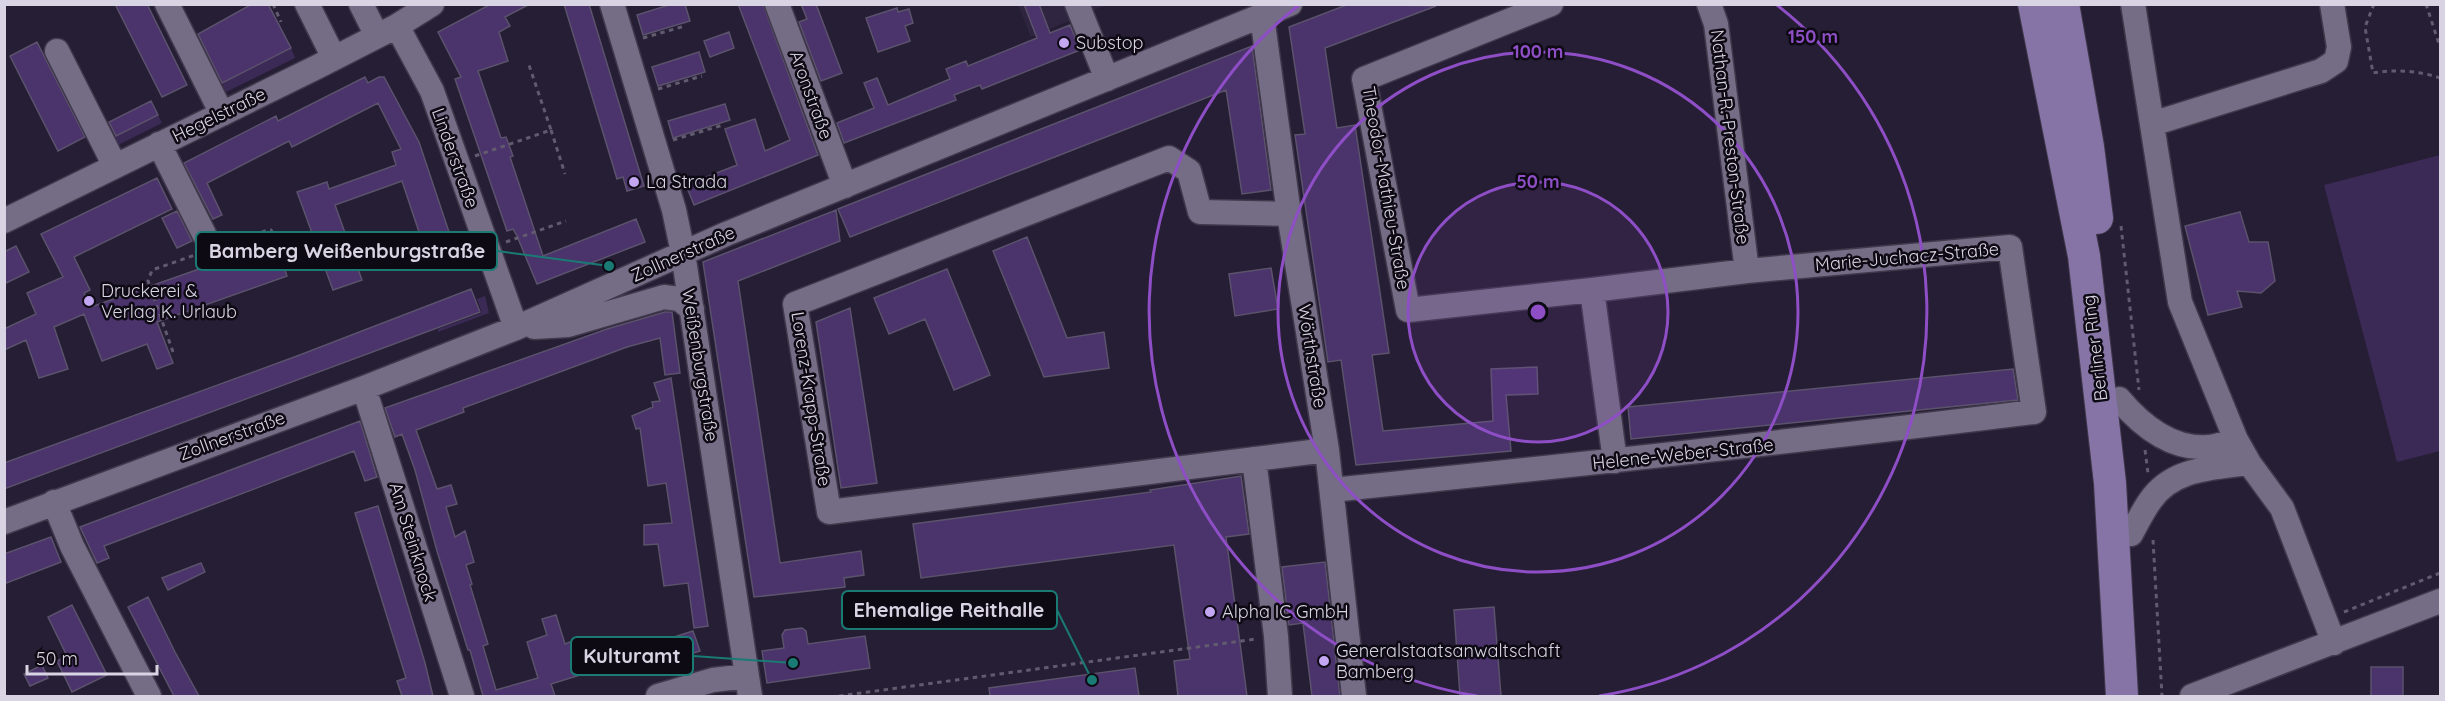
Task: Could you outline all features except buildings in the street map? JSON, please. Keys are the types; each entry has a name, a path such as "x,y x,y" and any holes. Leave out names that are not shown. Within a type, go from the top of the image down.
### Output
{"main road":[{"name":"Berliner Ring","path":"2034,4 2084,256 2110,483 2122,696"},
{"name":"Berliner Ring","path":"2063,4 2088,147 2119,399 2142,535 2139,696"}],"street":[{"path":"167,4 222,114"},
{"path":"307,4 334,58"},
{"name":"Linderstraße","path":"361,4 387,31 432,91 516,328"},
{"name":"Hegelstraße","path":"4,221 334,58 387,31 432,4"},
{"name":"Weißenburgstraße","path":"612,4 674,210 683,253 748,686"},
{"name":"Aronstraße","path":"777,4 845,186"},
{"path":"1077,4 1107,79"},
{"name":"Zollnerstraße","path":"4,522 364,388 516,328 683,253 1290,4"},
{"name":"Theodor-Mathieu-Straße","path":"1551,4 1365,79 1408,310 1592,290"},
{"name":"Nathan-R.-Preston-Straße","path":"1709,4 1716,24 1747,271"},
{"path":"2133,4 2180,302 2236,440 2249,463 2282,508 2334,643"},
{"path":"2152,124 2320,71 2336,61 2339,47 2332,4"},
{"name":"Wörthstraße","path":"1262,16 1289,214 1327,450 1354,696"},
{"path":"57,51 115,166"},
{"path":"159,144 205,246"},
{"name":"Lorenz-Krapp-Straße","path":"1289,214 1200,212 1189,171 1169,158 795,304 829,512 1327,450"},
{"name":"Marie-Juchacz-Straße","path":"1747,271 2010,247 2034,411"},
{"path":"1615,461 1592,290 1747,271"},
{"path":"516,328 568,325 664,297 679,299 692,309"},
{"name":"Am Steinknock","path":"364,388 462,696"},
{"path":"2119,399 2142,422 2169,440 2188,446 2210,447 2236,440"},
{"name":"Helene-Weber-Straße","path":"1332,490 1770,444 2034,411"},
{"path":"1254,459 1276,636 1280,696"},
{"path":"2142,535 2150,500 2169,482 2190,472 2249,463"},
{"path":"54,502 72,546 149,696"},
{"path":"2196,695 2440,601"},
{"path":"658,696 713,680 748,686"}],"path":[{"path":"273,4 281,22"},
{"path":"2374,4 2365,27 2373,73 2384,70 2440,78"},
{"path":"2426,4 2440,47"},
{"path":"624,44 685,26"},
{"path":"529,65 565,174"},
{"path":"639,94 702,76"},
{"path":"655,146 723,125"},
{"path":"457,162 551,130"},
{"path":"487,248 566,221"},
{"path":"2120,221 2131,300 2150,500"},
{"path":"173,352 148,281 152,270 205,246 268,230 274,233 276,239 283,245 295,252 307,248"},
{"path":"2142,535 2162,696"},
{"path":"2325,620 2440,573"},
{"path":"839,696 1276,636"}],"shaded area":[{"path":"1018,5 1106,5 1031,37"},
{"path":"291,48 295,58 226,92 222,83"},
{"path":"158,115 162,123 116,146 112,138"},
{"path":"2440,155 2440,451 2397,462 2324,185"},
{"path":"485,296 489,313 438,332 438,329 482,313 477,299"}],"place":[{"name":"Substop","path":"1064,43"},
{"name":"La Strada","path":"634,182"},
{"name":"Bamberg Weißenburgstraße","path":"609,266"},
{"name":"Druckerei & Verlag K. Urlaub","path":"89,301"},
{"name":"Alpha IC GmbH","path":"1210,612"},
{"name":"Generalstaatsanwaltschaft Bamberg","path":"1324,661"},
{"name":"Kulturamt","path":"793,663"},
{"name":"Ehemalige Reithalle","path":"1092,680"}]}
